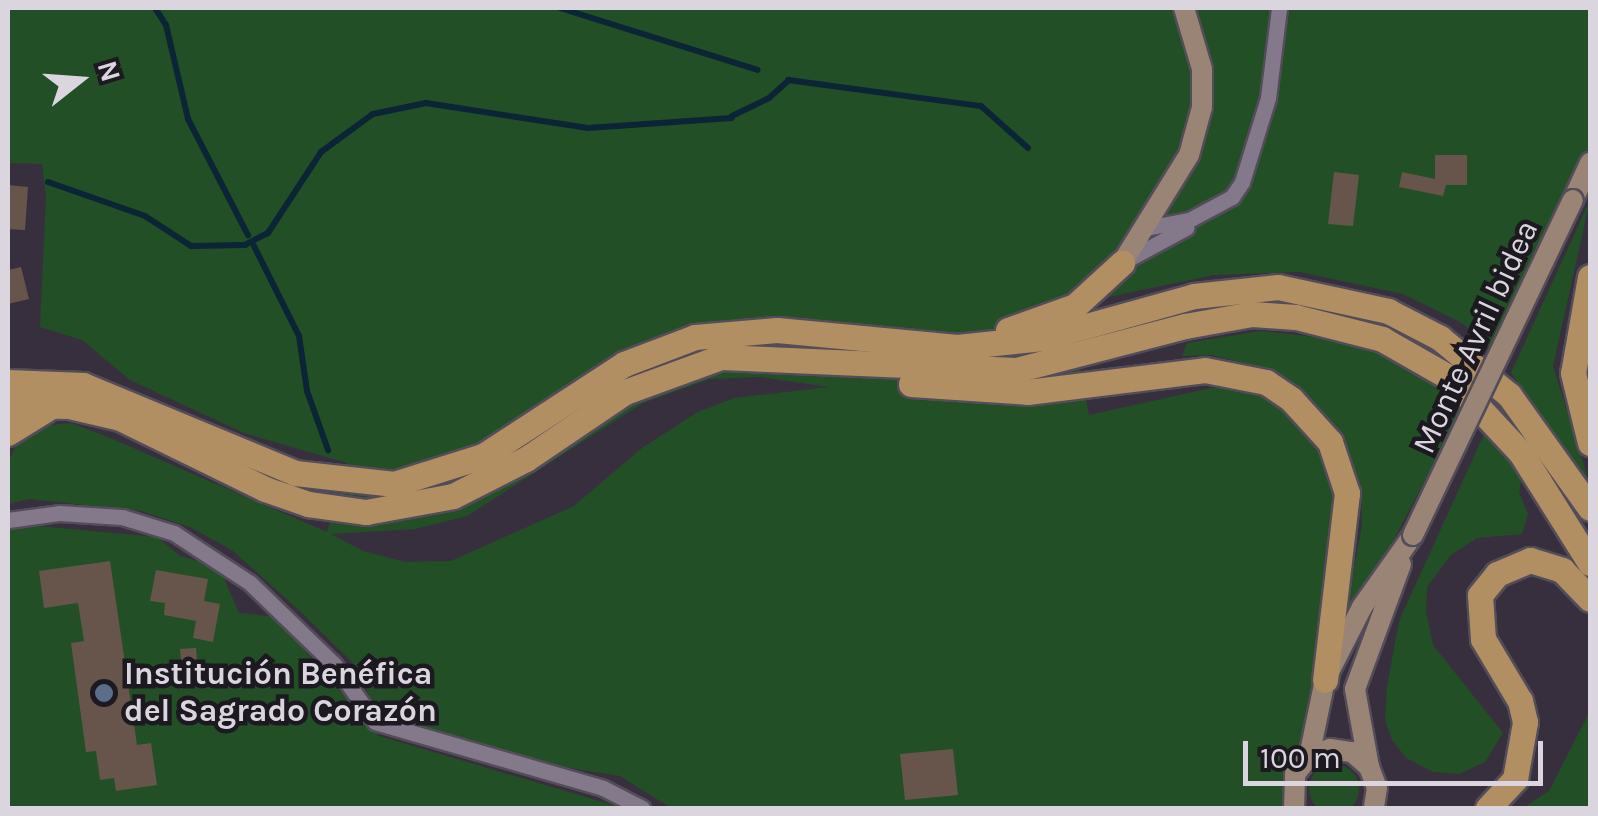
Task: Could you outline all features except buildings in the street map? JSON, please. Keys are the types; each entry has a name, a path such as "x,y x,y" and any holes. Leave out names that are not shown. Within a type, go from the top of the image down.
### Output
{"main road":[{"path":"912,344 1041,320 1076,306 1122,263"},
{"path":"1590,276 1573,374 1590,442"},
{"path":"8,382 83,385 295,473 394,484 482,456 624,364 695,337 776,330 957,347 1044,338 1222,292 1278,287 1327,294 1410,320 1484,369 1590,508"},
{"path":"8,406 54,405 150,429 308,504 366,512 413,507 466,490 626,392 686,365 751,355 887,367 1016,370 1252,314 1338,325 1382,339 1452,379 1521,453 1590,563"},
{"path":"887,367 911,384 992,394 1205,370 1252,378 1291,399 1330,442 1347,493 1326,680"},
{"path":"8,433 54,405"},
{"path":"1488,808 1516,779 1524,722 1520,701 1484,639 1480,595 1497,574 1530,560 1562,570 1590,598"}],"street":[{"path":"1122,263 1189,155 1202,107 1202,69 1184,8"},
{"path":"1122,263 1232,197 1251,157 1268,98 1279,8"},
{"name":"Monte Avril bidea","path":"1374,808 1378,788 1369,766 1355,689 1413,535 1590,163"},
{"path":"1146,228 1170,228 1209,210"},
{"path":"8,520 91,515 174,533 250,584 334,664 376,722 603,788 642,808"},
{"name":"Monte Avril bidea","path":"1294,808 1291,784 1309,757 1326,680 1362,607 1413,535"},
{"path":"1309,757 1341,749 1369,766"}],"green space":[{"path":"8,8 1590,8 1590,146 1490,348 1462,323 1403,294 1300,272 1214,275 1069,305 1089,415 1211,388 1243,387 1272,398 1316,432 1336,479 1339,535 1302,747 1284,781 1285,808 671,808 620,776 533,762 379,714 352,662 232,550 190,527 141,511 29,499 8,504 8,462 17,443 41,426 71,423 327,532 347,463 244,433 130,380 82,340 40,327 46,196 42,164 8,163","holes":["760,377 829,387 734,398 698,412 642,448 574,506 451,561 405,562 363,551 331,534 415,529 467,516 643,403 710,379"]},
{"path":"1590,200 1553,366 1590,485 1511,373"},
{"path":"1260,331 1370,343 1421,367 1464,405 1389,549 1345,616 1362,525 1361,494 1339,435 1294,387 1262,368 1212,355 1182,356 1187,343"},
{"path":"1485,432 1522,478 1519,492 1528,514 1522,534 1477,538 1451,555 1427,587 1426,612 1433,645 1503,733 1485,762 1459,774 1433,772 1406,758 1392,740 1385,720 1387,687 1399,621"},
{"path":"27,525 157,537 180,556 219,567 239,613 269,616 284,627 379,736 623,808 8,808 8,531"},
{"path":"1590,711 1590,808 1523,808 1549,791"},
{"path":"1334,764 1352,771 1359,789 1352,807 1334,814 1316,807 1309,789 1316,771"}],"waterway":[{"path":"155,8 166,25 188,119 248,235"},
{"path":"560,8 758,70"},
{"path":"788,80 981,106 1028,148"},
{"path":"732,116 769,98 789,80"},
{"path":"48,182 145,216 191,246 245,245 268,233 321,152 373,114 426,103 588,128 732,118"},
{"path":"254,246 299,336 307,391 328,450"}],"place":[{"name":"Institución Benéfica del Sagrado Corazón","path":"104,693"}]}
